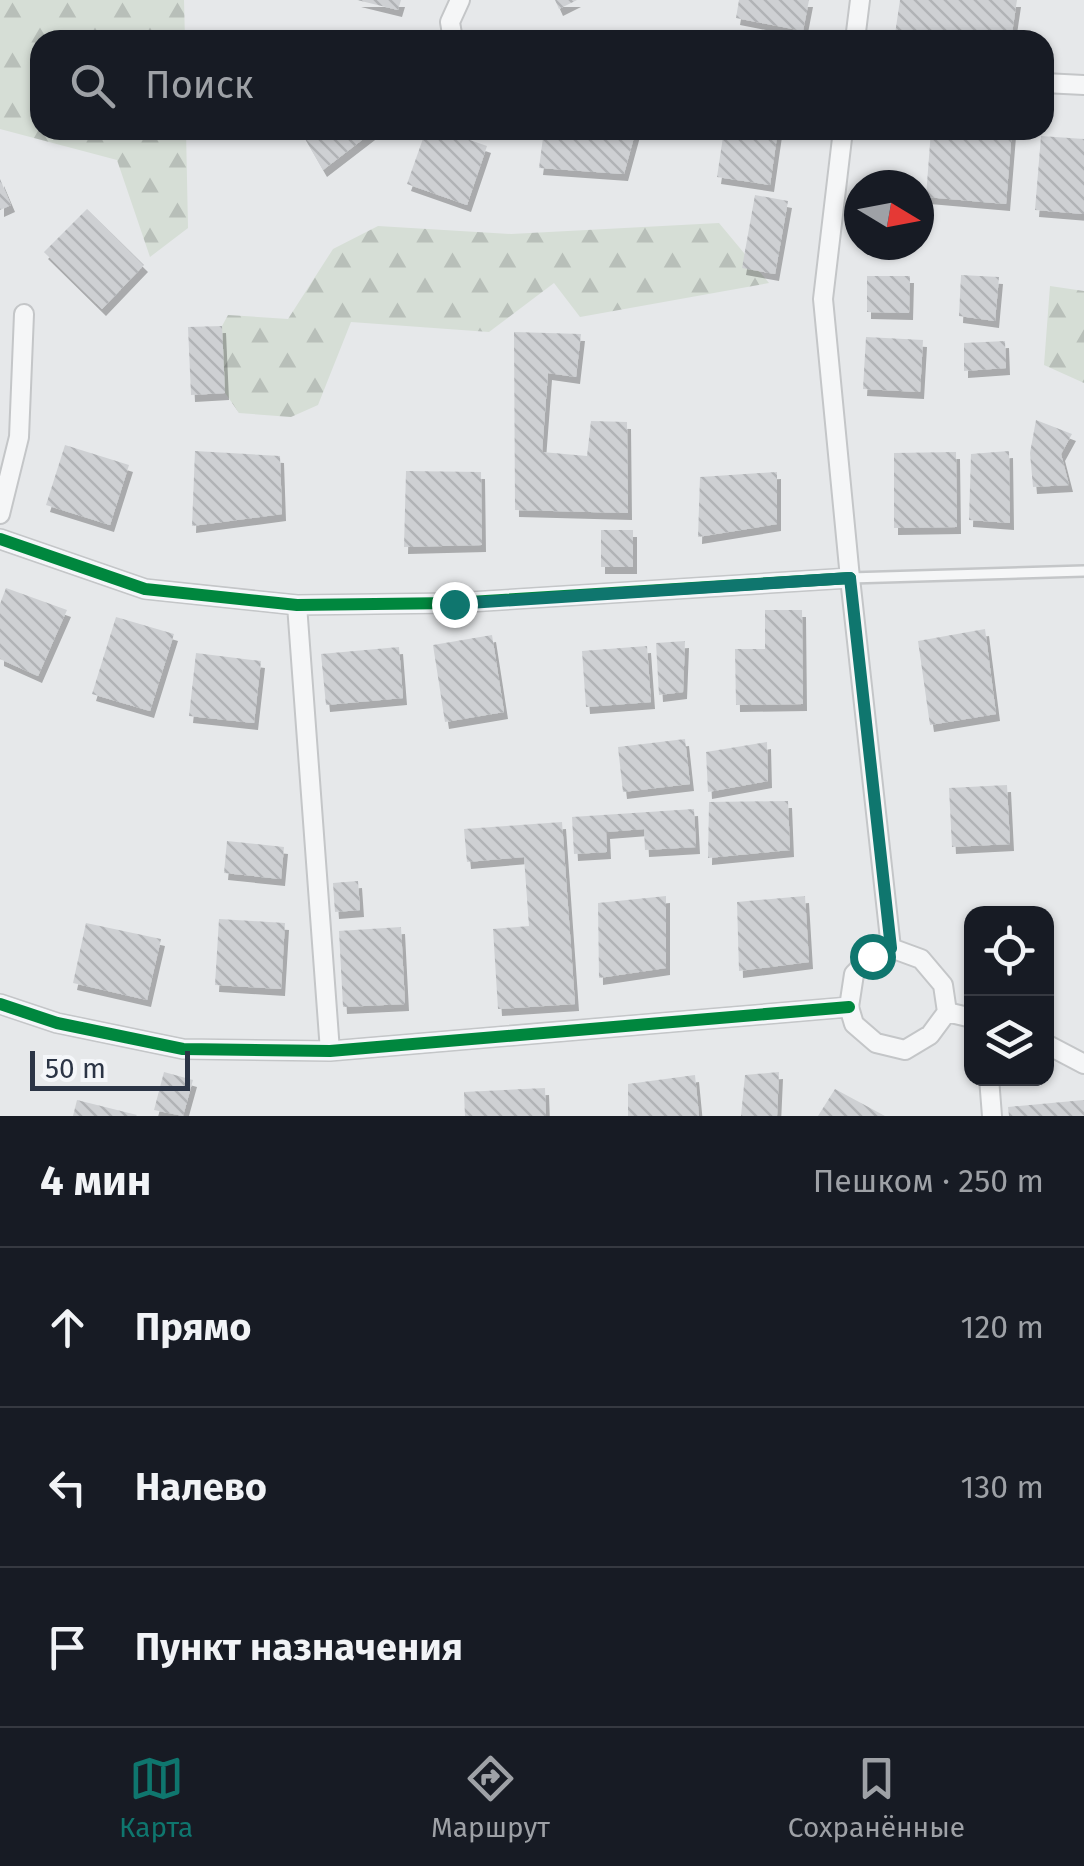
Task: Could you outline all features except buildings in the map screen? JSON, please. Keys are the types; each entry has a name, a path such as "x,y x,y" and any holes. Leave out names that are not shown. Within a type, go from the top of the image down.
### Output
{"street":[{"path":"451,30 450,22 460,0"},
{"path":"856,30 860,0"},
{"path":"1054,84 1084,85"},
{"path":"842,140 824,298 891,948"},
{"path":"0,514 20,437 24,314"},
{"path":"0,539 145,589 297,605 454,604 850,578"},
{"path":"297,605 330,1051"},
{"path":"891,948 921,960 943,985 947,1012 930,1036 904,1050 876,1043 854,1024 848,1007 854,974 872,956 891,948"},
{"path":"0,1004 57,1023 183,1050 330,1051 848,1007"},
{"path":"947,1012 964,1016"},
{"path":"1054,1048 1084,1064"},
{"path":"990,1086 992,1116"}],"lane":[{"path":"850,578 1084,571"}],"green space":[{"path":"0,0 184,0 185,30 30,30 30,137 0,129"},
{"path":"42,140 186,140 188,228 150,257 117,160"},
{"path":"719,223 769,283 580,317 554,283 489,332 351,322 318,405 291,417 239,413 203,361 228,315 288,319 333,249 378,226 511,234"},
{"path":"1050,286 1084,291 1084,383 1044,365"}],"cycle path":[{"path":"0,539 145,589 297,605 453,603 850,578"},
{"path":"0,1004 57,1023 183,1049 330,1051 849,1007"}],"route":[{"path":"454,604 850,578 891,948 872,956"}]}
